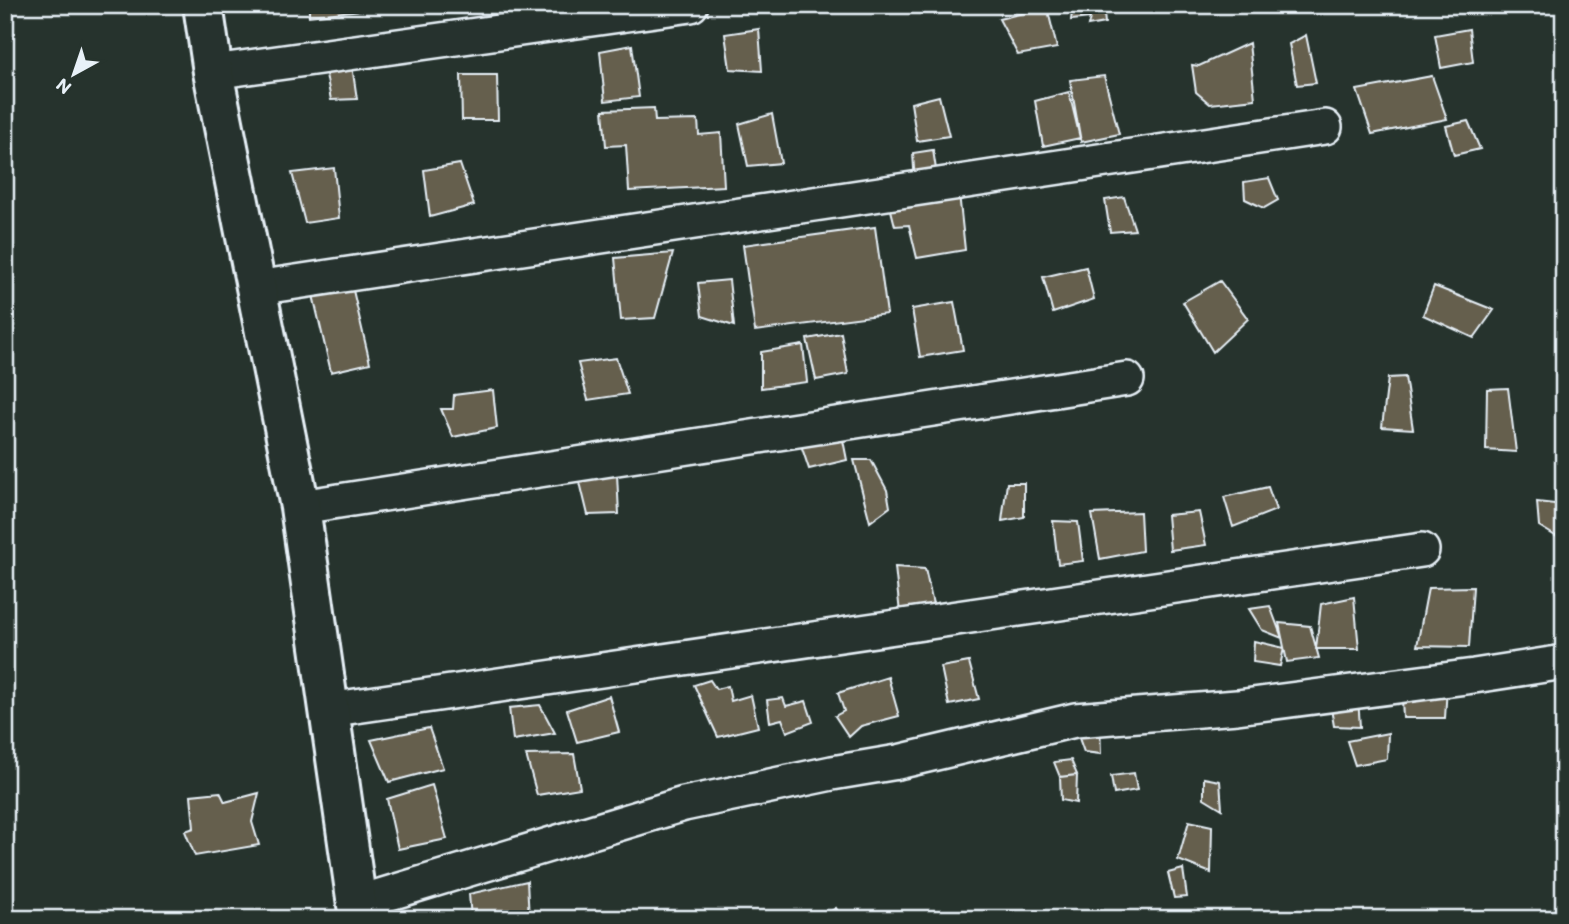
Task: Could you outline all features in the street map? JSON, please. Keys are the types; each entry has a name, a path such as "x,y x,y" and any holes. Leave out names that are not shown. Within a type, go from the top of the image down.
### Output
{"street":[{"path":"203,5 213,72 300,507 358,911 684,804 898,762 1075,720 1237,707 1564,662"},
{"path":"213,72 691,5"},
{"path":"256,288 1325,127"},
{"path":"300,507 1127,379"},
{"path":"328,710 1422,550"}],"building":[{"path":"309,5 378,5 378,8 309,16"},
{"path":"1066,5 1103,5 1105,23 1088,26 1090,18 1071,20 1073,6"},
{"path":"1047,7 1057,48 1018,55 999,19"},
{"path":"759,29 762,71 730,69 725,34"},
{"path":"1469,29 1473,62 1441,68 1435,35"},
{"path":"1306,35 1316,83 1297,85 1289,44"},
{"path":"1249,43 1255,99 1210,104 1196,92 1192,65 1199,66"},
{"path":"632,45 639,97 605,101 600,51"},
{"path":"351,59 357,99 331,100 324,64"},
{"path":"461,75 497,75 498,120 462,120"},
{"path":"1104,76 1119,134 1081,142 1070,80"},
{"path":"1432,76 1447,119 1372,134 1357,90"},
{"path":"1069,92 1080,138 1043,146 1035,101"},
{"path":"939,96 949,136 917,141 911,103"},
{"path":"654,108 655,121 698,120 699,135 721,133 724,186 629,191 626,145 606,146 603,110"},
{"path":"772,114 781,163 748,166 739,124"},
{"path":"1468,121 1480,149 1454,155 1446,126"},
{"path":"933,150 938,182 915,184 913,153"},
{"path":"460,164 474,205 430,217 424,170"},
{"path":"334,168 339,218 305,223 292,173"},
{"path":"1269,178 1278,200 1264,208 1245,199 1244,182"},
{"path":"959,193 965,250 917,258 909,225 895,226 890,206"},
{"path":"1124,197 1135,230 1110,232 1105,200"},
{"path":"875,227 887,314 755,331 743,245"},
{"path":"673,253 655,318 621,320 615,258"},
{"path":"1086,267 1094,299 1053,313 1043,277"},
{"path":"729,280 734,326 702,316 698,283"},
{"path":"1220,281 1248,319 1213,352 1183,302"},
{"path":"352,286 370,363 331,372 313,295"},
{"path":"1434,286 1494,310 1474,338 1423,315"},
{"path":"954,302 963,350 920,357 912,309"},
{"path":"841,333 848,374 816,380 807,339"},
{"path":"803,345 807,382 761,388 761,352"},
{"path":"616,358 628,394 588,400 578,363"},
{"path":"1405,377 1413,429 1382,427 1388,378"},
{"path":"1508,388 1516,452 1486,450 1487,389"},
{"path":"493,390 497,428 453,437 441,409 453,409 454,395"},
{"path":"842,435 847,460 809,469 800,442"},
{"path":"854,460 871,460 887,490 890,507 870,522"},
{"path":"578,474 617,474 619,514 588,515"},
{"path":"1007,483 1024,483 1024,517 1002,521"},
{"path":"1268,487 1276,510 1233,527 1224,497"},
{"path":"1537,502 1564,505 1557,537 1539,526"},
{"path":"1140,512 1142,551 1100,559 1092,514"},
{"path":"1199,512 1206,545 1170,550 1167,515"},
{"path":"1053,521 1078,522 1083,561 1058,564"},
{"path":"895,567 925,569 935,613 900,613"},
{"path":"1473,587 1469,647 1417,646 1428,588"},
{"path":"1354,597 1359,649 1316,649 1321,604"},
{"path":"1270,606 1282,638 1262,630 1249,609"},
{"path":"1279,623 1310,626 1319,658 1287,662"},
{"path":"1254,641 1284,648 1280,666 1253,662"},
{"path":"969,662 979,699 949,705 941,667"},
{"path":"888,677 899,716 861,726 849,737 835,716 844,711 838,693"},
{"path":"710,680 716,689 728,686 731,701 751,695 758,727 718,737 694,685"},
{"path":"1447,687 1445,718 1403,718 1402,699"},
{"path":"609,696 619,732 577,742 567,710"},
{"path":"783,698 786,706 806,701 813,722 787,732 782,719 770,722 767,700"},
{"path":"1358,698 1360,727 1334,726 1330,703"},
{"path":"540,705 555,733 513,740 509,708"},
{"path":"1100,719 1101,754 1084,752 1074,724"},
{"path":"429,728 443,768 389,782 371,740"},
{"path":"1388,733 1387,759 1355,765 1347,741"},
{"path":"574,754 580,788 537,795 526,755"},
{"path":"1071,760 1077,775 1060,777 1054,762"},
{"path":"1134,773 1137,790 1114,794 1111,776"},
{"path":"1077,775 1076,803 1061,800 1060,777"},
{"path":"1204,778 1220,781 1222,809 1204,798"},
{"path":"432,785 447,839 398,849 387,799"},
{"path":"220,792 225,802 259,793 252,822 259,845 195,856 185,831 194,828 191,795"},
{"path":"1189,821 1212,826 1211,873 1178,860"},
{"path":"1183,869 1187,897 1174,898 1168,873"},
{"path":"527,881 529,919 471,919 469,894"},
{"path":"836,908 843,919 819,919"}]}
